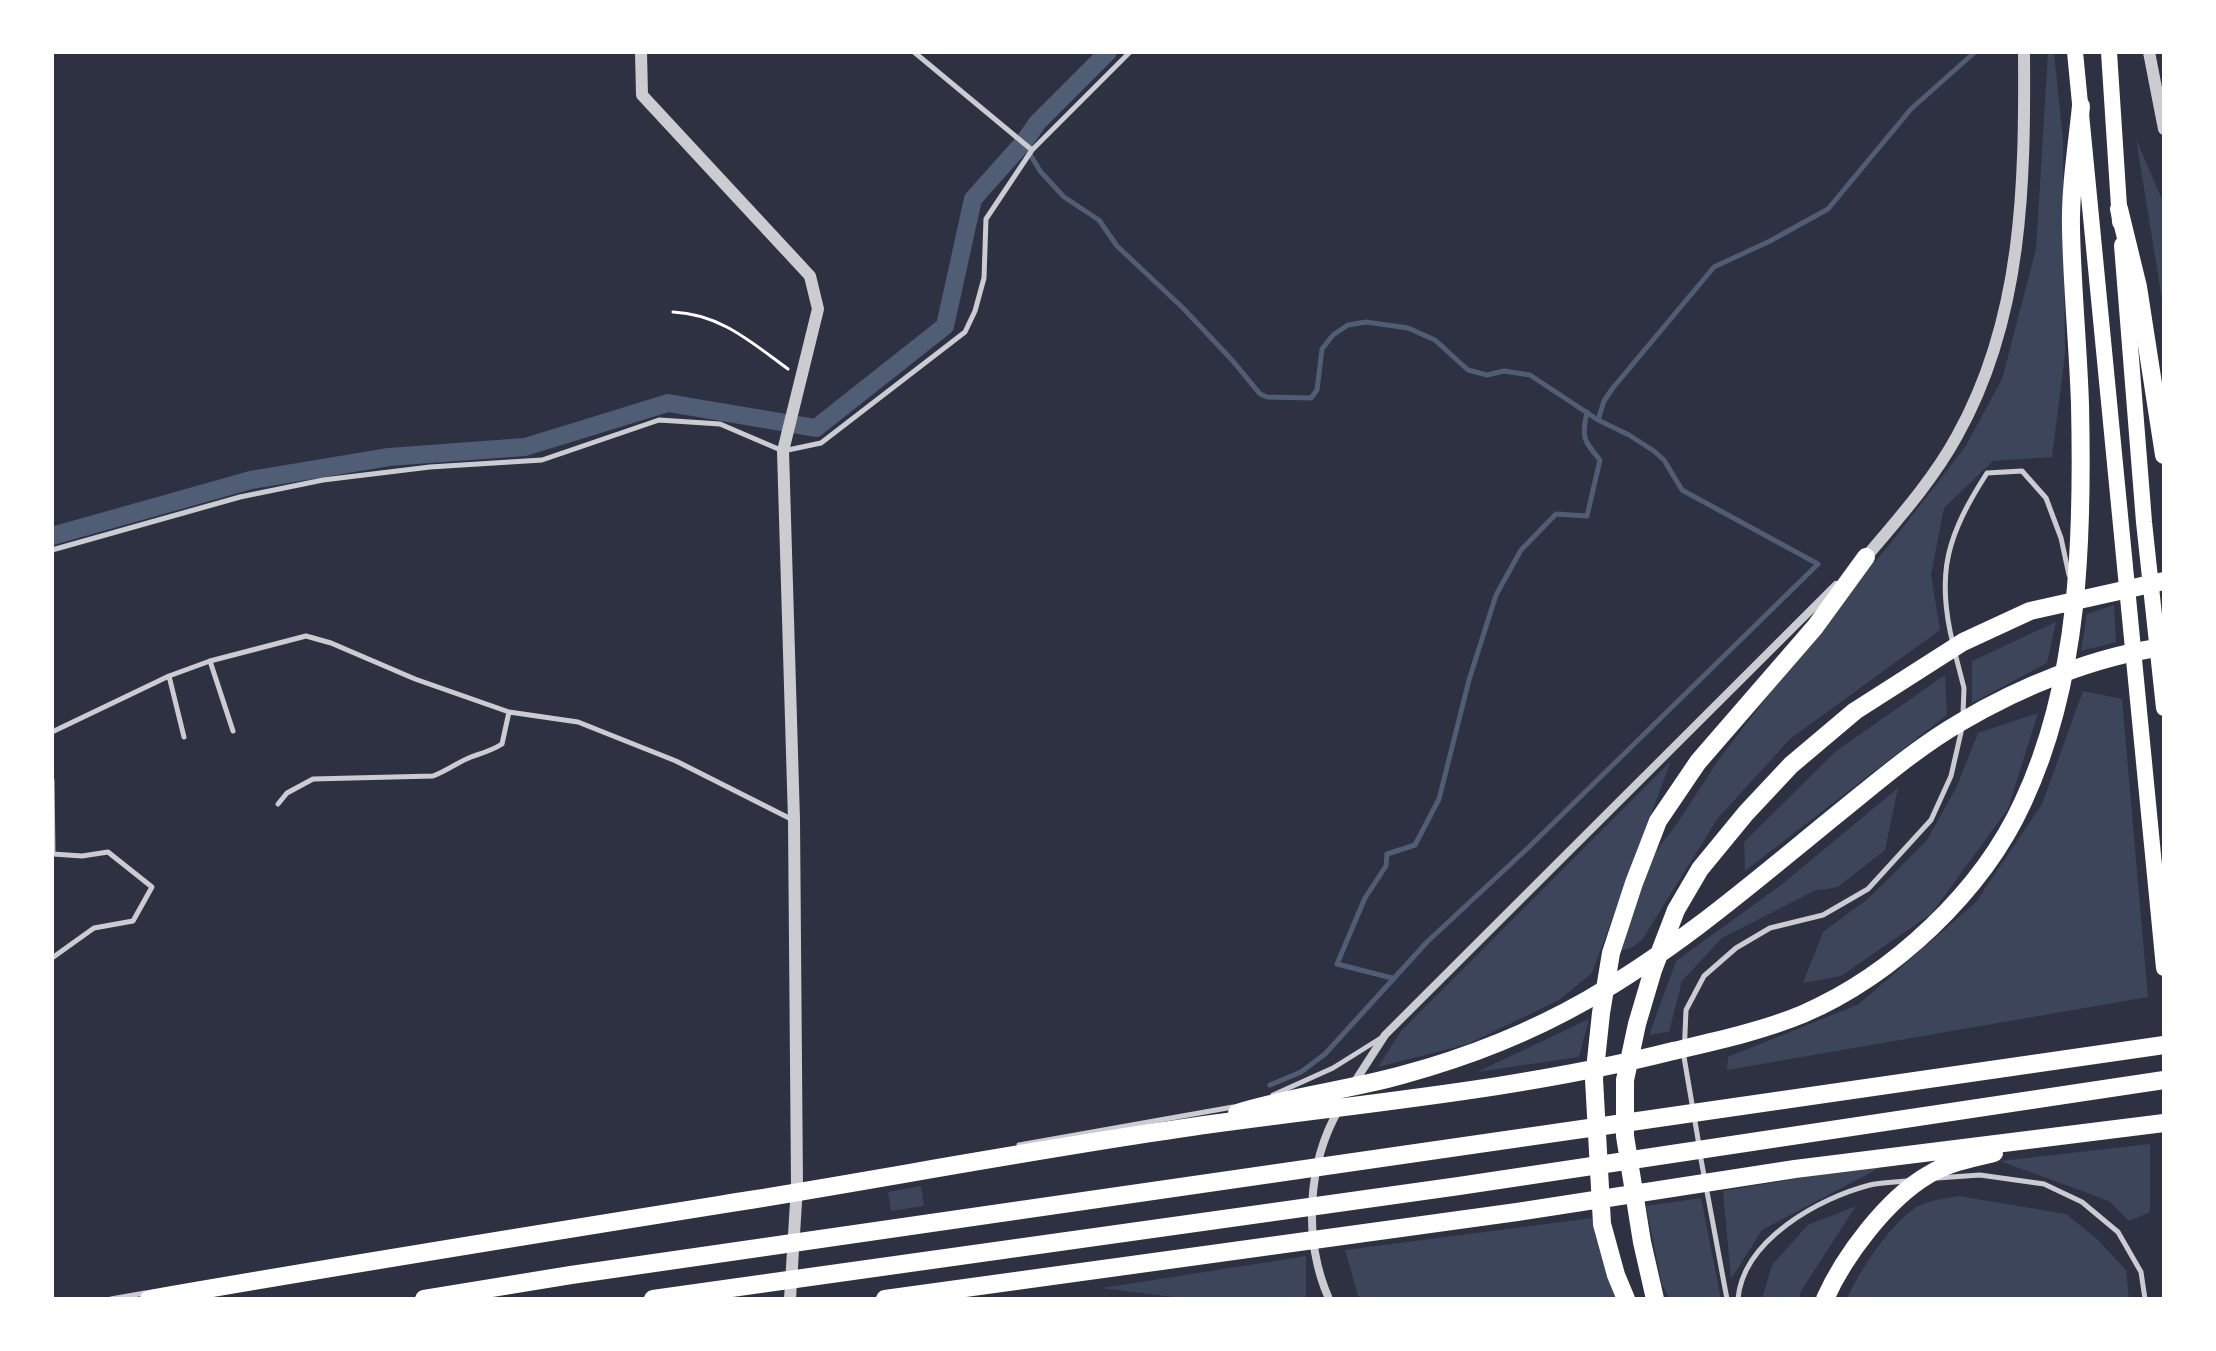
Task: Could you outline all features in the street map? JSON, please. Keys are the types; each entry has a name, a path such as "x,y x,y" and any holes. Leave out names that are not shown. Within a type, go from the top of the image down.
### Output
{"highway":[{"path":"149,1299 1197,1126 1372,1105 1613,1066 1800,1016 1839,995 1911,947 1954,904 1995,852 2022,806 2057,713 2072,626 2079,520 2080,404 2070,221 2081,106"},
{"path":"2119,209 2138,287 2164,455"},
{"path":"1626,1299 1602,1224 1594,1079 1611,953 1658,821 1698,762 1815,627 1866,557"},
{"path":"1655,1299 1642,1242 1625,1136 1625,1080 1653,970 1676,910 1700,869 1791,765 1855,711 1963,642 2030,611 2164,581"},
{"path":"1197,1126 1280,1100 1402,1075 1455,1058 1584,1002 1653,961 1870,788 1958,723 2019,690 2094,664 2164,647"},
{"path":"424,1299 571,1275 2164,1045"},
{"path":"653,1299 1459,1186 2164,1080"},
{"path":"885,1299 1532,1210 1795,1169 2164,1123"},
{"path":"1825,1299 1836,1275 1859,1240 1892,1205 1928,1175 1964,1160 2075,1135"}],"main road":[{"path":"2109,52 2144,522 2164,708"},
{"path":"2076,56 2164,968"}],"street":[{"path":"641,52 642,95 810,276 818,309 783,451 794,820 797,1186 790,1299"},
{"path":"1329,1299 1316,1258 1312,1186 1327,1130 1366,1061 1385,1035 1624,799 1785,633 1866,557 1934,472 1956,439 1971,409 2001,330 2014,272 2022,209 2024,52"},
{"path":"2149,52 2164,129"}],"lane":[{"path":"914,52 1032,150"},
{"path":"52,550 240,497 323,480 430,467 542,460 659,420 720,424 783,451 821,443 965,332 975,311 984,278 986,219 1032,150 1130,52"},
{"path":"1727,1299 1684,1057 1686,1010 1704,976 1736,948 1770,928 1823,915 1868,889 1931,820 1951,776 1962,737 1964,688 1948,625 1943,582 1950,544 1964,509 1987,473 2022,471 2046,498 2061,538 2073,594"},
{"path":"52,732 169,676 210,661 306,636 509,712 578,722 676,761 794,820"},
{"path":"210,661 233,731"},
{"path":"169,676 184,737"},
{"path":"278,804 287,793 313,779 433,776 449,771 469,758 488,753 502,744 509,712"},
{"path":"52,780 53,854 82,856 108,852 152,887 133,921 94,928 52,958"},
{"path":"1012,1146 1255,1104 1333,1068 1385,1035"},
{"path":"111,1299 951,1158"},
{"path":"1738,1299 1739,1288 1761,1245 1804,1211 1871,1184 1980,1175 2044,1184 2082,1202 2118,1232 2141,1272 2145,1299"}],"path":[{"path":"673,312 693,313 731,326 802,379"}],"shaded area":[{"path":"2048,52 2054,52 2063,140 2065,354 2052,457 1993,461 1944,508 1931,575 1940,630 1790,739 1718,818 1642,940 1631,948 1619,951 1621,933 1656,851 1719,759 1965,447 2002,379 2036,249"},
{"path":"2136,139 2164,204 2164,312"},
{"path":"2114,605 2116,642 2081,651 2087,614"},
{"path":"2056,622 2047,663 1972,703 1972,661"},
{"path":"1945,675 1947,715 1745,871 1744,842 1836,751"},
{"path":"2083,691 2122,699 2148,997 1727,1070 1728,1057 1859,1004 1976,902 2042,804"},
{"path":"2038,713 2008,809 1931,914 1841,976 1803,983 1823,932 1869,898 1927,840 1957,786 1978,733"},
{"path":"1671,761 1592,973 1559,1000 1468,1044 1378,1067 1401,1031"},
{"path":"1898,788 1885,850 1838,887 1814,891 1722,938 1682,981 1669,1032 1649,1035 1676,961 1781,885"},
{"path":"1589,1019 1579,1057 1477,1072"},
{"path":"2150,1144 2150,1212 2129,1221 2109,1201 2000,1161"},
{"path":"1889,1163 1762,1230 1731,1279 1723,1191"},
{"path":"921,1186 924,1206 891,1211 888,1192"},
{"path":"1959,1196 2066,1214 2097,1239 2126,1270 2129,1299 1847,1299 1868,1261 1900,1220 1921,1205"},
{"path":"1701,1198 1721,1299 1670,1299 1662,1285 1646,1206"},
{"path":"1856,1206 1801,1291 1799,1299 1762,1299 1772,1265 1808,1225"},
{"path":"1592,1218 1616,1299 1362,1299 1358,1296 1345,1250"},
{"path":"1306,1256 1306,1299 1189,1299 1102,1288"}],"waterway":[{"path":"52,536 251,480 389,457 525,447 668,403 816,428 945,326 973,199 1038,122 1108,52"},
{"path":"1598,420 1612,389 1714,267 1828,209 1911,109 1975,52"},
{"path":"1024,144 1040,171 1064,197 1099,220 1117,246 1183,308 1260,394 1267,397 1311,398 1317,390 1322,349 1333,335 1348,325 1366,322 1408,328 1435,340 1468,370 1487,375 1504,371 1530,375 1598,420 1654,451 1664,460 1682,490 1818,564 1529,847 1427,942 1325,1054 1301,1072 1270,1085"},
{"path":"1392,978 1337,964 1365,898 1386,866 1387,854 1415,845 1439,799 1469,680 1496,595 1521,550 1556,514 1587,516 1600,460 1585,439 1587,412"}]}
